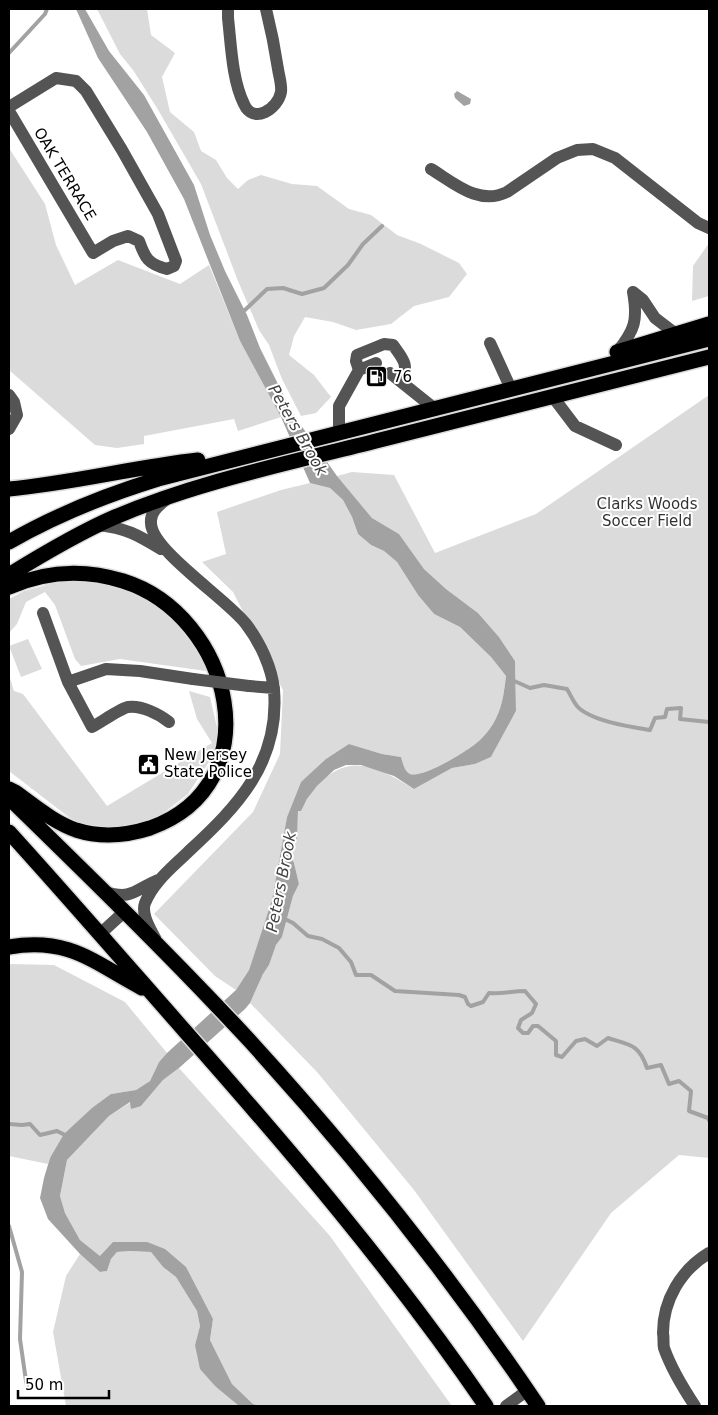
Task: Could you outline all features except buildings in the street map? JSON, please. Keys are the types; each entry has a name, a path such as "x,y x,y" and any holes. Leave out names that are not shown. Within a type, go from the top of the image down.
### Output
{"highway":[{"path":"568,375 600,357 709,324"},
{"path":"9,542 43,523 120,490 247,455 709,339"},
{"path":"9,575 98,525 170,496 254,470 349,448 709,357"},
{"path":"9,488 81,480 169,464 247,455"},
{"path":"9,587 22,581 60,573 90,573 132,583 159,598 191,627 211,658 220,681 225,710 226,732 222,757 214,775 198,797 188,807 162,824 136,833 100,836 74,829 51,818 9,789"},
{"path":"9,798 200,988 313,1113 391,1206 490,1336 538,1406"},
{"path":"9,832 303,1166 411,1302 486,1406"},
{"path":"9,947 38,945 74,951 151,992"}],"street":[{"path":"228,9 238,88 244,106 249,111 262,114 269,111 279,98 282,90 266,9"},
{"name":"OAK TERRACE","path":"9,107 56,78 76,81 86,91 158,214 176,261 174,266 167,269 150,262 144,256 138,241 128,236 113,241 92,253 9,111"},
{"path":"431,169 468,192 488,198 498,197 557,158 577,150 593,149 615,158 698,223 709,228"},
{"path":"617,352 631,335 634,324 635,306 633,292 643,300 655,318 676,334"},
{"path":"490,343 511,389"},
{"path":"359,370 356,361 357,355 384,344 393,345 405,364 406,370 402,381"},
{"path":"339,433 339,406 359,370 376,363"},
{"path":"390,373 435,409"},
{"path":"9,395 14,402 17,415 9,429"},
{"path":"553,397 575,426 616,445"},
{"path":"102,891 126,896 158,880 213,830 248,789 260,769 269,746 275,716 274,688 267,663 258,642 246,624 227,604 170,554 155,537 150,525 152,515 157,507 170,496"},
{"path":"98,525 117,527 132,532 170,554"},
{"path":"43,612 68,682 92,727 127,707 160,714 169,722"},
{"path":"68,682 106,669 140,671 274,688"},
{"path":"158,880 145,904 144,914 158,946"},
{"path":"100,934 124,912"},
{"path":"694,1406 682,1387 664,1346 663,1326 666,1308 674,1288 698,1260 709,1254"},
{"path":"506,1406 528,1390"}],"green space":[{"path":"97,9 147,9 151,35 175,53 162,77 170,112 194,132 201,151 216,160 227,178 238,189 248,180 261,175 292,184 317,186 349,209 371,215 397,235 421,244 459,263 467,274 449,297 414,306 391,324 356,330 333,322 305,317 294,336 289,355 314,375 331,397 316,413 301,416 282,379 269,345 259,330 201,184 157,108 133,70 120,54"},
{"path":"9,148 45,204 56,245 75,285 118,260 180,284 209,265 240,341 281,417 238,431 234,419 144,436 144,444 117,448 95,445 9,370"},
{"path":"709,243 709,296 692,301 693,266"},
{"name":"Clarks Woods Soccer Field","path":"709,395 709,1158 679,1155 611,1213 523,1341 414,1190 317,1072 250,1003 269,965 276,945 282,937 293,896 299,884 294,863 288,849 294,832 297,838 298,810 301,811 317,786 336,771 358,766 381,771 414,789 452,768 475,764 491,757 516,711 515,661 499,637 478,613 446,589 424,569 399,534 372,518 337,476 352,472 394,475 435,553 536,514"},
{"path":"310,483 330,488 343,500 358,534 397,562 418,595 434,614 460,627 491,657 506,676 499,712 492,726 476,744 447,762 425,772 410,774 405,769 401,757 382,754 349,744 301,782 287,817 272,900 249,970 236,990 215,976 154,914 253,812 280,754 283,690 233,592 202,562 226,554 217,512 281,490"},
{"path":"62,581 113,584 143,597 168,613 204,657 206,671 120,659 81,666 75,659 55,605 45,592 26,602 17,624 9,633 9,599 24,591"},
{"path":"28,639 42,669 21,677 9,646"},
{"path":"9,675 14,691 23,694 107,806 212,743 197,719 189,691 210,697 219,736 216,751 188,794 157,818 115,828 78,823 9,771"},
{"path":"9,964 54,965 125,1002 167,1053 159,1062 150,1081 136,1090 111,1094 50,1158 48,1164 9,1156"},
{"path":"179,1068 330,1236 452,1406 259,1406 253,1404 232,1384 210,1340 213,1319 147,1242 100,1256 80,1240 65,1213 60,1196 67,1160 109,1116 131,1102 141,1106 163,1080"},
{"path":"117,1252 151,1252 163,1267 176,1277 197,1311 200,1326 195,1345 216,1387 239,1406 66,1406 53,1332 66,1276 80,1254 100,1272 107,1271 111,1259"}],"water":[{"name":"Peters Brook","path":"76,9 85,9 109,51 144,95 194,185 210,235 225,271 293,414 337,476 372,518 399,534 424,569 446,589 478,613 499,637 515,661 516,711 491,757 475,764 452,768 414,789 394,776 361,765 346,765 334,770 317,786 301,811 298,811 297,840 294,833 288,849 294,863 299,884 293,896 282,937 276,945 269,965 250,1003 179,1068 163,1080 141,1106 131,1109 130,1102 109,1116 67,1160 60,1196 65,1213 80,1240 100,1256 113,1242 147,1242 165,1249 186,1267 213,1319 210,1340 232,1384 253,1404 259,1406 239,1406 216,1387 200,1369 195,1345 200,1326 197,1311 176,1277 163,1267 151,1252 117,1252 111,1259 107,1271 100,1272 80,1254 48,1219 40,1198 50,1158 64,1134 92,1108 111,1094 136,1090 150,1081 159,1062 167,1053 236,990 249,970 272,900 287,817 301,782 326,759 349,744 382,754 401,757 405,769 410,774 425,772 447,762 476,744 492,726 501,707 506,676 491,657 460,627 434,614 418,595 397,562 358,534 343,500 330,488 310,483 281,417 240,341 184,199 147,132 98,58"},
{"path":"457,91 471,99 470,104 464,106 455,98 454,94"}],"waterway":[{"path":"9,53 45,14 47,9"},
{"path":"242,311 267,289 283,288 302,294 324,288 348,265 363,244 382,226"},
{"path":"512,680 530,688 544,685 567,689 577,706 583,711 591,716 622,725 650,730 655,718 665,717 667,709 681,708 680,719 709,722"},
{"name":"Peters Brook","path":"283,918 293,923 308,936 322,939 339,948 351,962 356,975 371,975 395,991 459,995 465,997 471,1006 483,1002 489,993 525,991 536,1004 532,1013 521,1020 518,1028 523,1033 528,1033 533,1026 538,1026 556,1041 556,1055 562,1057 576,1041 585,1039 597,1046 608,1038 628,1044 641,1054 647,1068 661,1065 669,1084 679,1081 691,1091 689,1111 709,1120"},
{"path":"9,1124 30,1124 40,1135 57,1131 67,1136"},
{"path":"9,1226 22,1272 20,1339 27,1388"}],"place":[{"name":"76","path":"377,377"},
{"name":"New Jersey State Police","path":"148,764"}]}
